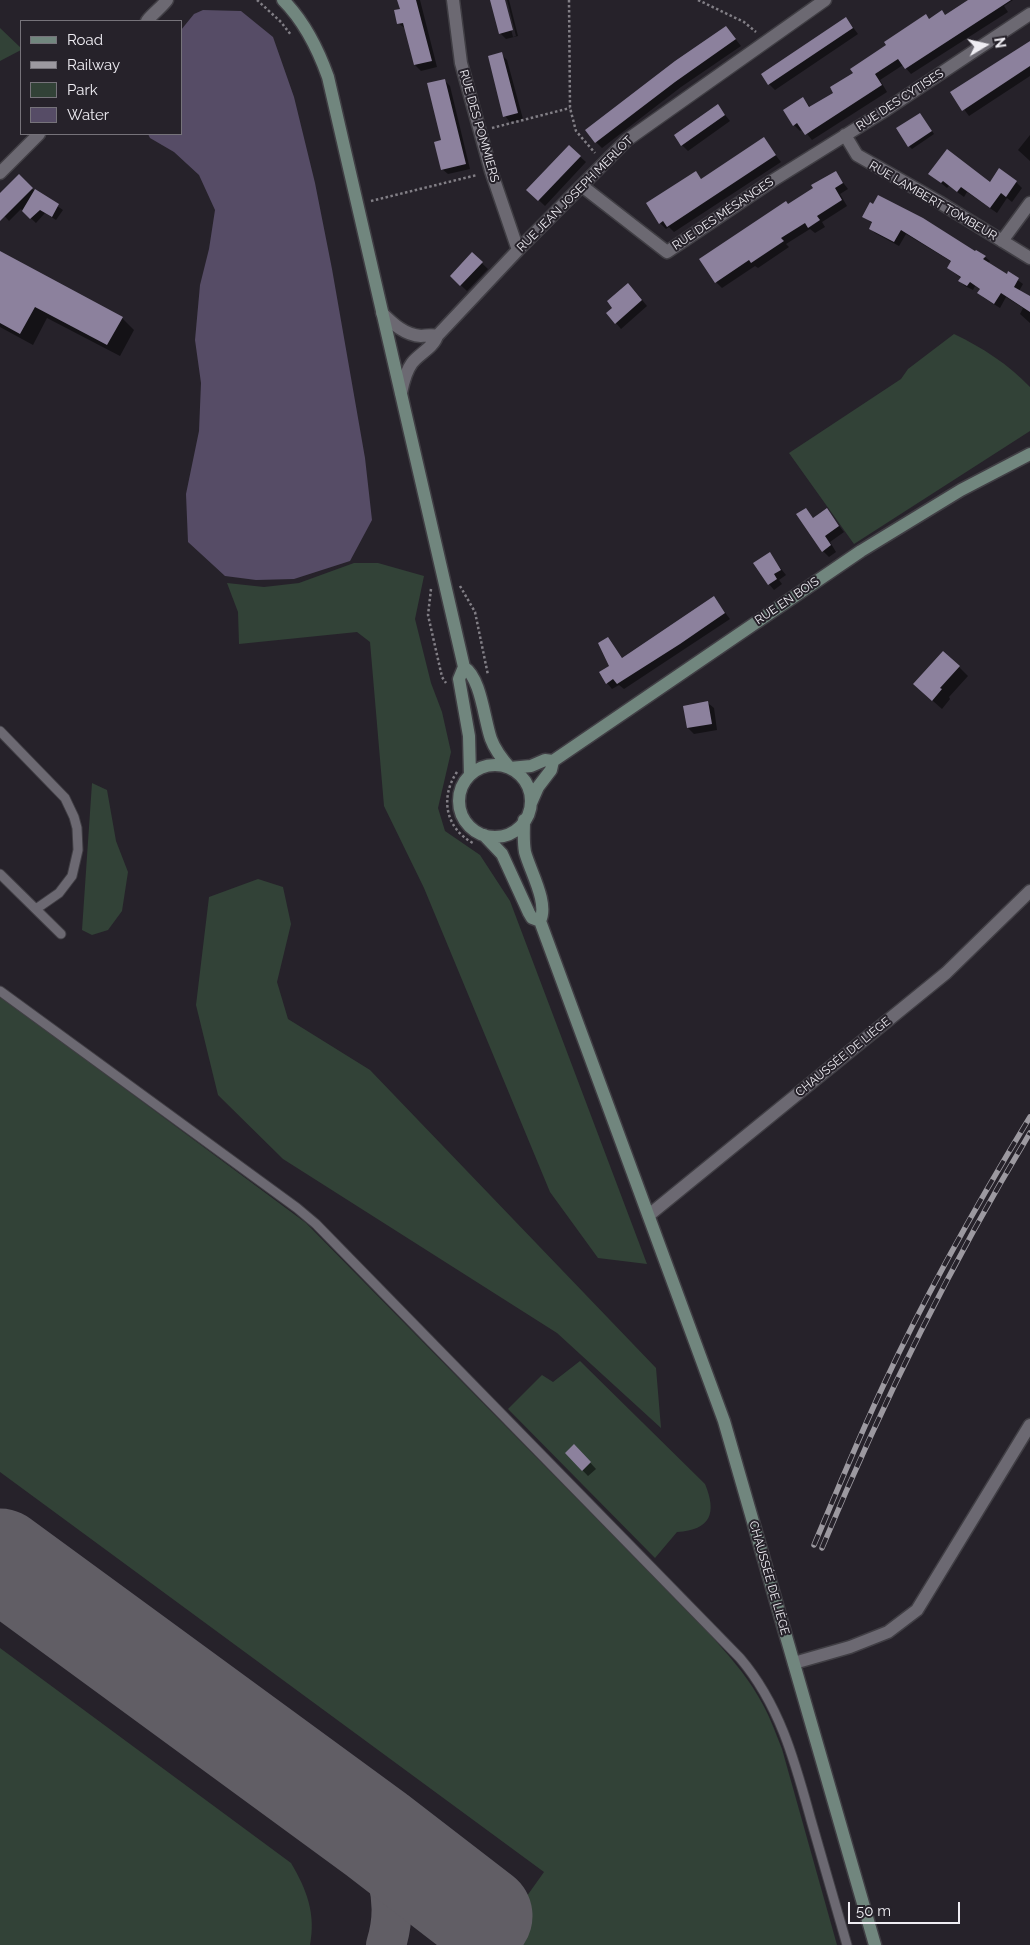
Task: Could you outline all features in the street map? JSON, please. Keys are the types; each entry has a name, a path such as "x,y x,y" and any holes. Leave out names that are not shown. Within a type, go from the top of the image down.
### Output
{"main road":[{"path":"283,0 300,21 322,60 328,77 464,667 460,678 469,736 470,774"},
{"name":"RUE EN BOIS","path":"510,768 531,766 545,760 553,761 861,551 961,490 1030,454"},
{"path":"464,667 474,676 492,740 498,753 525,782 530,793 530,806 519,827 508,834 496,837 484,835 473,829 464,820 460,809 459,796 462,784 478,768 489,765 510,768"},
{"name":"RUE EN BOIS","path":"530,806 538,787 551,770 553,761"},
{"name":"CHAUSSÉE DE LIÈGE","path":"524,820 523,838 525,852 544,910 540,921 724,1421 875,1945"},
{"name":"CHAUSSÉE DE LIÈGE","path":"484,835 502,854 532,918 540,921"}],"street":[{"path":"151,11 161,8 167,0"},
{"name":"RUE DES POMMIERS","path":"453,0 461,63 491,172 518,250"},
{"name":"RUE JEAN JOSEPH MERLOT","path":"401,393 407,371 412,362 432,344 437,336 518,250 627,140 825,0"},
{"name":"RUE DES CYTISES","path":"845,135 992,41 1030,14"},
{"path":"0,173 39,135"},
{"name":"RUE DES MÉSANGES","path":"582,186 667,252 772,181 845,135"},
{"name":"RUE LAMBERT TOMBEUR","path":"845,135 857,155 939,202 1030,258"},
{"path":"1002,241 1030,203"},
{"path":"382,314 393,324 408,333 422,336 434,334 437,336"},
{"name":"CHAUSSÉE DE LIÈGE","path":"649,1215 946,973 1030,891"},
{"path":"794,1663 850,1647 888,1632 917,1610 1030,1425"}],"lane":[{"path":"0,731 64,798 74,817 77,828 78,850 72,876 59,893 36,909"},
{"path":"0,874 61,934"},
{"path":"0,991 307,1216 740,1658 761,1686 787,1740 847,1945"}],"path":[{"path":"569,0 570,108 576,131 604,164"},
{"path":"698,0 744,22 767,41"},
{"path":"481,131 570,108"},
{"path":"357,204 491,172"},
{"path":"371,201 372,209"},
{"path":"458,582 475,612 487,666 487,682"}],"green space":[{"path":"0,28 20,47 20,51 0,61"},
{"path":"954,334 995,357 1030,387 1030,431 854,544 789,453 901,379 908,369"},
{"path":"354,563 378,563 424,576 415,619 431,683 442,712 451,752 438,808 445,831 480,855 510,901 647,1264 598,1258 550,1192 424,888 384,806 370,642 357,632 239,644 238,612 227,583 264,587 299,583"},
{"path":"92,783 107,790 116,841 128,872 122,911 108,930 92,935 82,930"},
{"path":"258,879 283,887 291,924 277,982 288,1019 370,1070 656,1368 661,1428 557,1333 283,1159 218,1095 196,1005 209,897"},
{"path":"0,996 306,1223 710,1634 747,1679 762,1702 774,1729 782,1749 837,1945 492,1945 544,1872 0,1472"},
{"path":"580,1361 705,1484 709,1494 710,1511 704,1524 688,1531 677,1532 655,1558 508,1409 542,1375 553,1382"},
{"path":"0,1648 291,1863 302,1883 309,1902 312,1923 310,1945 0,1945"}],"water":[{"path":"203,10 241,11 273,37 294,97 315,183 332,269 365,458 372,520 350,561 294,579 256,580 225,576 188,542 186,494 199,431 201,383 195,340 200,285 209,249 215,210 199,175 174,152 150,138 148,135 182,135 182,29 194,14"}],"building":[{"path":"397,0 416,0 432,61 414,65 403,23 397,24 394,10 400,9"},
{"path":"490,0 505,0 513,30 499,34"},
{"path":"968,0 1011,0 905,69 898,59 875,74 882,85 805,135 797,123 793,126 783,110 803,97 809,107 833,93 830,87 853,73 850,69 886,45 884,42 926,14 929,19 942,10 945,15"},
{"path":"846,17 853,28 768,85 761,74"},
{"path":"726,26 736,39 675,82 595,143 585,130 675,61"},
{"path":"1030,41 1030,66 962,111 950,92"},
{"path":"502,52 518,113 503,117 488,56"},
{"path":"445,79 466,164 441,170 434,142 441,140 427,83"},
{"path":"718,104 725,115 681,146 674,135"},
{"path":"920,113 932,131 908,147 896,128"},
{"path":"764,137 776,155 667,227 663,221 659,224 646,203 696,171 701,179"},
{"path":"569,145 581,156 538,201 526,190"},
{"path":"947,149 990,182 999,168 1017,181 1006,197 1001,193 990,208 961,187 957,192 943,181 941,183 928,174"},
{"path":"836,171 843,183 835,188 842,200 817,216 820,220 808,228 805,223 781,238 784,241 751,263 749,260 715,283 699,259 786,201 788,204 813,188 811,185"},
{"path":"19,174 33,188 0,221 0,193"},
{"path":"35,189 59,204 52,217 40,210 30,219 22,211"},
{"path":"878,195 923,218 986,256 983,259 1007,274 1008,271 1019,278 1014,287 1030,296 1030,312 1001,293 994,304 977,293 980,289 970,282 967,286 958,281 961,277 947,268 951,261 901,230 894,242 869,229 872,222 862,217 870,202 873,204"},
{"path":"0,251 123,317 107,345 35,307 20,334 0,323"},
{"path":"472,252 483,262 460,286 450,276"},
{"path":"628,283 642,300 615,324 606,313 612,308 607,301"},
{"path":"806,508 813,518 827,508 839,526 825,536 831,545 822,552 796,514"},
{"path":"770,552 781,570 774,574 777,579 768,585 753,563"},
{"path":"714,596 725,613 617,684 613,679 606,684 599,672 609,666 598,643 608,637 622,658"},
{"path":"943,651 960,666 940,688 942,689 932,701 913,684"},
{"path":"708,701 712,724 687,728 683,706"},
{"path":"574,1444 591,1462 582,1471 565,1453"}],"taxiway":[{"path":"240,1734 355,1825 375,1851 388,1880 391,1896 392,1912 386,1945"}],"runway":[{"path":"0,1559 377,1835 482,1916"}],"railway":[{"path":"814,1545 848,1464 900,1350 972,1215 1030,1117"},
{"path":"822,1548 868,1441 944,1285 1030,1133"}]}
